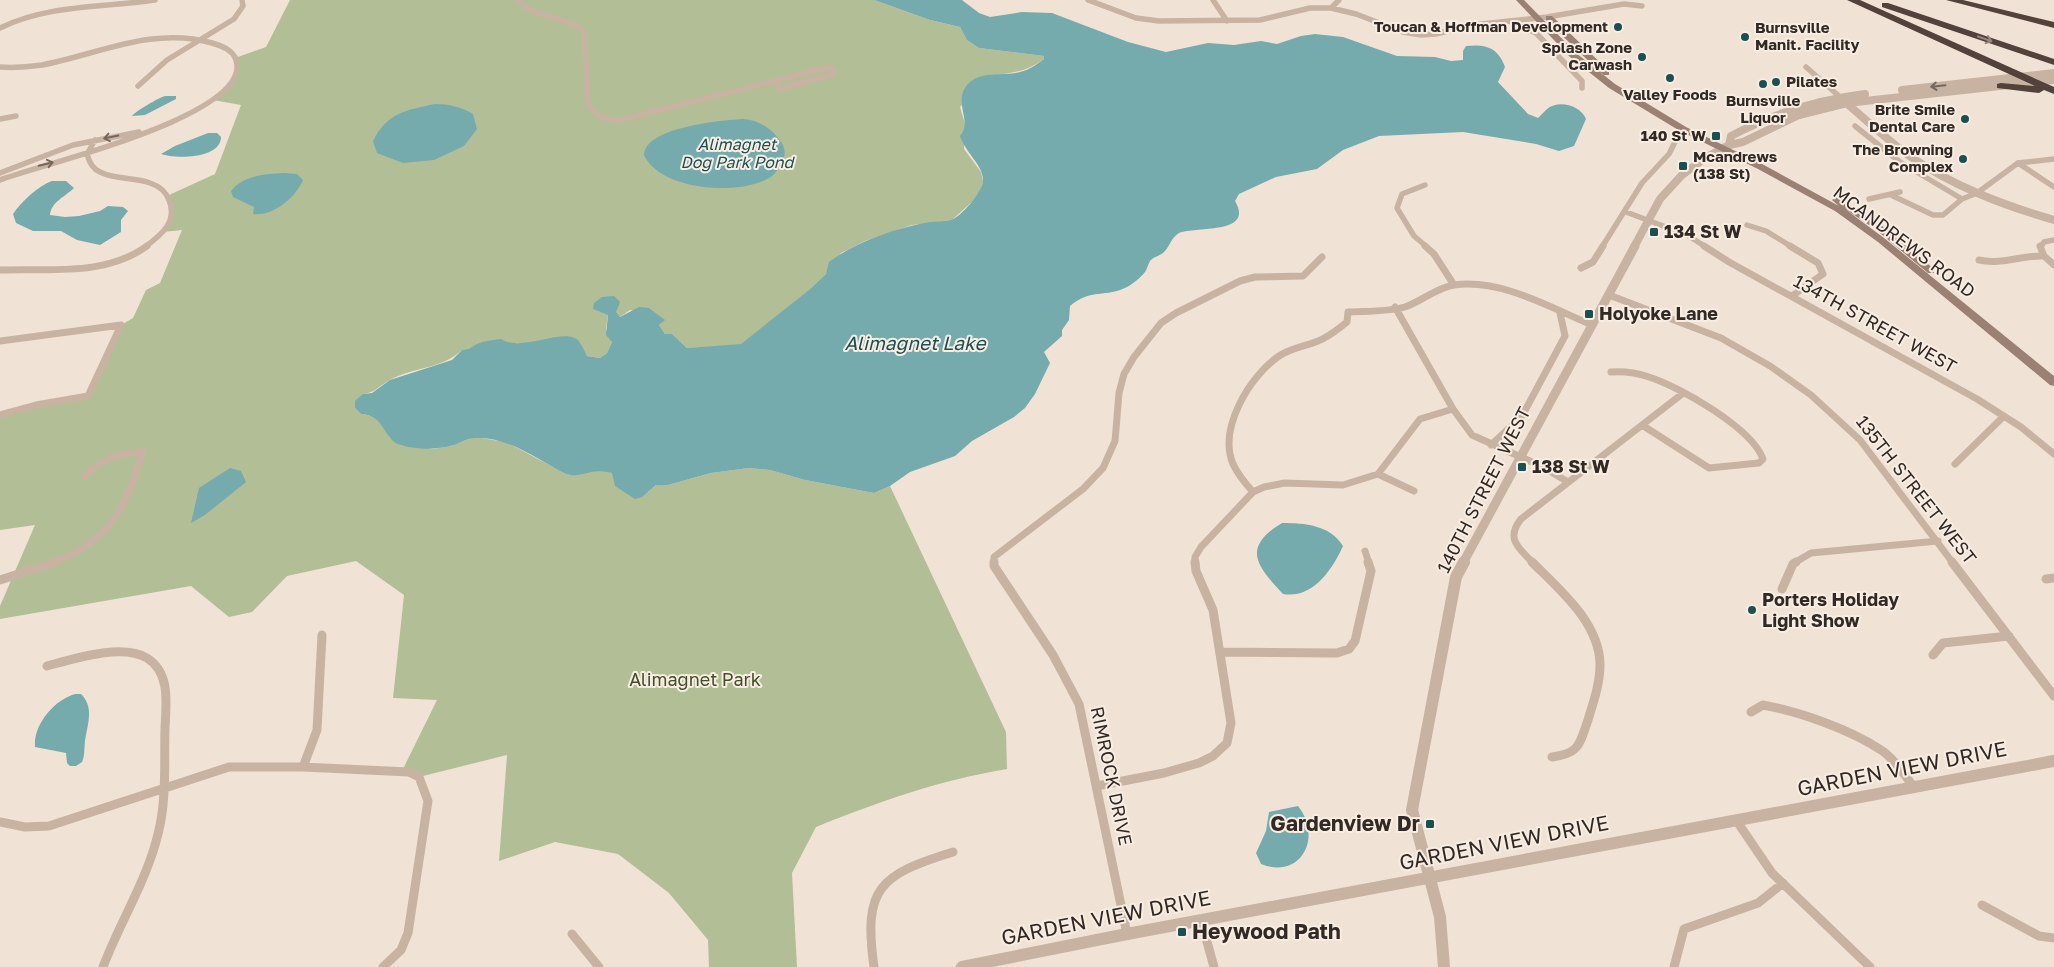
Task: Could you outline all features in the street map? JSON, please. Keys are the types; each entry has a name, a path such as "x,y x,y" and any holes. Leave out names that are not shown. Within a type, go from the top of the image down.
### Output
{"highway":[{"path":"1852,0 2022,76 2054,93"},
{"path":"1873,0 2053,59"},
{"path":"1899,0 2053,59"},
{"path":"1951,0 2054,25"},
{"path":"1967,52 2000,69 2003,72 2002,82 2054,93"}],"main road":[{"path":"1520,0 1586,66 1612,86 1654,112 1726,146"},
{"path":"1531,0 1588,57 1621,84 1726,146"},
{"name":"MCANDREWS ROAD","path":"1726,146 1814,187 1865,218 1903,247 2054,373"},
{"name":"MCANDREWS ROAD","path":"1726,146 1815,195 1857,223 2054,382"}],"street":[{"path":"0,28 23,17 44,11 155,0"},
{"path":"138,86 167,60 234,19 244,6 242,0"},
{"path":"518,0 522,6 531,10 573,22 584,32 588,104 591,112 597,117 620,120 825,68 831,68 834,72 831,75 780,89 775,81"},
{"path":"1088,0 1148,21 1260,20 1310,8 1331,8 1356,14 1404,32 1421,35 1436,34 1472,25 1547,17 1624,4 1642,6"},
{"path":"1213,0 1227,21"},
{"path":"1331,8 1339,0"},
{"path":"1509,21 1514,25 1536,33 1582,81 1582,88"},
{"path":"0,67 19,68 52,63 143,38 176,36 203,39 223,47 233,54 238,64 236,76 227,89 210,102 114,146 39,166 0,180"},
{"path":"1806,67 1909,155 1977,193 2054,220"},
{"path":"1726,146 1743,142 1798,115 1847,103 2002,82 2022,76 2054,73"},
{"path":"1726,146 1731,136 1776,113 1802,104 1840,97 2002,82 2054,80"},
{"path":"0,119 16,116"},
{"path":"1855,126 1900,162 1962,199"},
{"path":"0,173 73,145 158,127"},
{"path":"86,154 95,140"},
{"path":"1581,268 1593,262 1626,212 1642,183 1669,154 1675,142"},
{"name":"140TH STREET WEST","path":"1444,967 1440,917 1428,878 1412,810 1456,577 1609,295 1648,219 1660,200 1682,174 1726,146"},
{"path":"0,270 83,270 114,262 141,250 160,236 170,222 173,211 169,195 162,187 150,182 100,172 91,165 86,154"},
{"path":"1868,199 1879,196 1893,196 1934,215 1943,215 1962,199 1977,193 2018,163 2054,159"},
{"path":"2018,163 2054,187"},
{"path":"1425,185 1402,194 1397,208 1414,236 1434,254 1454,285"},
{"path":"1893,196 1900,192"},
{"name":"134TH STREET WEST","path":"1626,212 1687,235 1727,263 1792,296 1977,399 2004,416 2054,454"},
{"path":"1746,226 1766,231 1818,264 1823,274 1792,296"},
{"path":"2054,240 2044,242 2040,246 2044,256 2054,265"},
{"path":"1979,260 1995,264 2024,256 2044,256"},
{"name":"RIMROCK DRIVE","path":"1127,934 1079,704 1053,655 994,566 994,558 1083,490 1103,468 1115,441 1119,393 1124,374 1134,357 1161,323 1176,313 1240,281 1255,277 1303,276 1322,257"},
{"path":"1253,492 1235,472 1228,441 1231,420 1246,391 1278,356 1320,341 1337,331 1347,322 1348,312 1411,305 1454,285 1475,284 1497,288 1592,325"},
{"name":"135TH STREET WEST","path":"1609,295 1717,336 1756,356 1796,383 1830,410 1860,440 2054,696"},
{"path":"1395,307 1453,409 1472,435 1568,482"},
{"path":"1491,445 1522,416 1564,336 1560,313"},
{"path":"0,340 121,325 88,396 36,405 0,415"},
{"path":"1611,372 1630,372 1659,381 1682,394 1732,425 1757,446 1763,454 1763,459 1759,463 1709,468 1642,425"},
{"path":"1552,757 1570,754 1576,751 1580,745 1598,677 1598,648 1592,633 1581,617 1512,537 1512,530 1520,519 1682,394"},
{"path":"1097,786 1202,762 1224,748 1230,737 1231,723 1213,610 1196,571 1195,557 1200,547 1253,492 1281,482 1336,486 1353,484 1378,474 1420,419 1453,409"},
{"path":"1954,464 2004,416"},
{"path":"0,580 51,564 86,549 108,531 127,497 143,451 127,453 103,462 89,469 85,477"},
{"path":"1378,474 1414,492"},
{"path":"1782,589 1793,564 1811,553 1938,541"},
{"path":"1220,652 1337,653 1349,649 1355,640 1371,571 1365,551"},
{"path":"304,767 317,730 322,635"},
{"path":"1933,655 1943,643 2009,636"},
{"path":"47,666 93,654 115,652 138,654 156,664 167,688 162,817 154,848 114,936 103,967"},
{"path":"1751,712 1764,704 1790,710 1826,723 1882,750 1897,764 1914,787"},
{"name":"GARDEN VIEW DRIVE","path":"962,967 1127,934 2054,760"},
{"path":"0,822 25,827 49,826 229,767 304,767 402,771 419,777 428,802 408,933 401,950 382,967"},
{"path":"1736,820 1772,873 1870,967"},
{"path":"874,967 871,914 874,896 887,881 919,863 953,852"},
{"path":"1674,967 1684,928 1758,903 1783,883"},
{"path":"1982,905 2039,936 2054,938"},
{"path":"1201,920 1214,967"},
{"path":"572,934 593,957 599,967"}],"green space":[{"name":"Alimagnet Park","path":"290,0 874,0 930,20 960,27 967,40 979,48 1044,56 1044,59 1024,70 988,75 960,107 965,124 964,149 981,172 983,181 980,191 974,200 952,220 912,225 865,241 841,253 826,274 810,289 741,345 687,348 672,334 665,334 659,325 664,320 630,310 620,317 616,313 593,309 608,314 606,329 612,342 607,353 600,358 587,356 579,341 572,337 528,343 478,344 469,350 462,350 446,361 408,372 386,382 374,390 363,394 355,408 361,414 371,416 379,422 390,438 433,449 451,446 474,437 506,442 566,474 575,475 591,470 607,471 648,492 656,485 668,485 711,473 749,468 770,470 805,480 874,493 890,486 1006,732 1007,769 933,786 816,827 792,873 797,967 709,967 708,940 669,893 618,854 555,842 499,861 507,755 419,777 402,771 437,700 393,698 404,595 356,561 287,576 252,612 229,617 191,586 0,619 0,606 35,525 0,530 0,415 88,396 121,325 133,318 146,290 160,283 182,230 163,232 170,222 169,195 215,174 241,105 213,100 236,76 235,58 266,47"}],"water":[{"name":"Alimagnet Lake","path":"874,0 962,0 979,13 990,17 1022,12 1052,13 1128,42 1166,52 1208,43 1234,45 1261,41 1277,44 1301,36 1315,34 1343,37 1397,56 1435,57 1451,61 1463,60 1463,51 1466,46 1485,46 1499,55 1505,67 1498,82 1528,114 1538,118 1552,106 1563,104 1575,107 1586,119 1574,146 1559,151 1536,144 1463,132 1379,136 1343,150 1317,169 1276,177 1239,194 1235,201 1239,212 1237,219 1230,224 1179,233 1164,252 1151,260 1145,272 1132,284 1112,292 1085,297 1070,306 1069,320 1062,330 1062,336 1044,352 1050,363 1035,394 1025,408 1014,417 972,441 955,456 910,472 890,486 874,493 805,480 770,470 749,468 711,473 668,485 656,485 642,497 635,499 615,486 612,473 597,471 577,475 566,474 522,450 487,438 472,438 454,445 434,449 420,449 401,445 391,439 380,423 369,415 361,414 355,408 355,401 363,394 372,393 390,380 452,360 462,350 486,341 501,339 520,343 554,337 572,337 579,341 587,356 600,358 607,353 612,342 606,335 608,315 593,309 594,303 602,297 614,296 620,302 616,312 620,317 639,307 649,308 665,320 659,325 665,334 672,334 687,348 741,344 810,289 826,274 829,262 839,255 862,243 899,229 955,218 971,203 980,190 983,179 980,168 960,136 965,124 962,103 964,89 970,82 981,76 1026,70 1044,59 1044,56 979,48 967,40 960,27 930,20"},
{"path":"165,96 176,96 176,99 145,115 132,116 147,105"},
{"path":"435,104 455,106 473,114 477,129 464,146 434,160 403,163 377,153 373,141 385,124 398,114"},
{"name":"Alimagnet Dog Park Pond","path":"744,119 755,121 768,128 779,139 784,148 783,160 776,171 772,176 759,183 742,187 723,188 703,187 684,183 667,176 653,167 644,155 648,145 657,138 671,132 703,123"},
{"path":"208,133 217,133 221,137 219,144 214,150 186,157 161,154 175,146"},
{"path":"284,173 297,174 303,180 295,193 276,209 261,214 253,214 254,207 233,197 231,191 248,179 255,176"},
{"path":"52,181 66,181 74,188 53,206 50,215 79,216 100,211 108,206 123,207 128,211 121,220 121,232 100,245 77,240 61,231 33,231 16,223 13,214 21,204 36,190"},
{"path":"230,468 241,471 246,482 205,515 191,523 199,488"},
{"path":"1282,523 1308,525 1324,529 1338,539 1343,546 1327,573 1320,581 1303,592 1283,594 1266,575 1257,557 1257,549 1261,541 1269,532"},
{"path":"81,694 85,699 88,705 89,717 82,762 76,766 70,766 67,763 66,753 35,747 35,739 37,730 46,714 67,697"},
{"path":"1298,806 1305,818 1308,830 1308,842 1304,853 1297,861 1287,866 1275,867 1261,864 1256,853 1266,831 1269,812"}],"place":[{"name":"Toucan & Hoffman Development","path":"1618,27"},
{"name":"Burnsville Manit. Facility","path":"1745,37"},
{"name":"Splash Zone Carwash","path":"1642,57"},
{"name":"Valley Foods","path":"1670,78"},
{"name":"Pilates","path":"1776,82"},
{"name":"Burnsville Liquor","path":"1763,84"},
{"name":"Brite Smile Dental Care","path":"1965,119"},
{"name":"140 St W","path":"1716,136"},
{"name":"The Browning Complex","path":"1963,159"},
{"name":"Mcandrews (138 St)","path":"1683,166"},
{"name":"134 St W","path":"1654,232"},
{"name":"Holyoke Lane","path":"1589,314"},
{"name":"138 St W","path":"1522,467"},
{"name":"Porters Holiday Light Show","path":"1752,610"},
{"name":"Gardenview Dr","path":"1430,824"},
{"name":"Heywood Path","path":"1182,932"}]}
